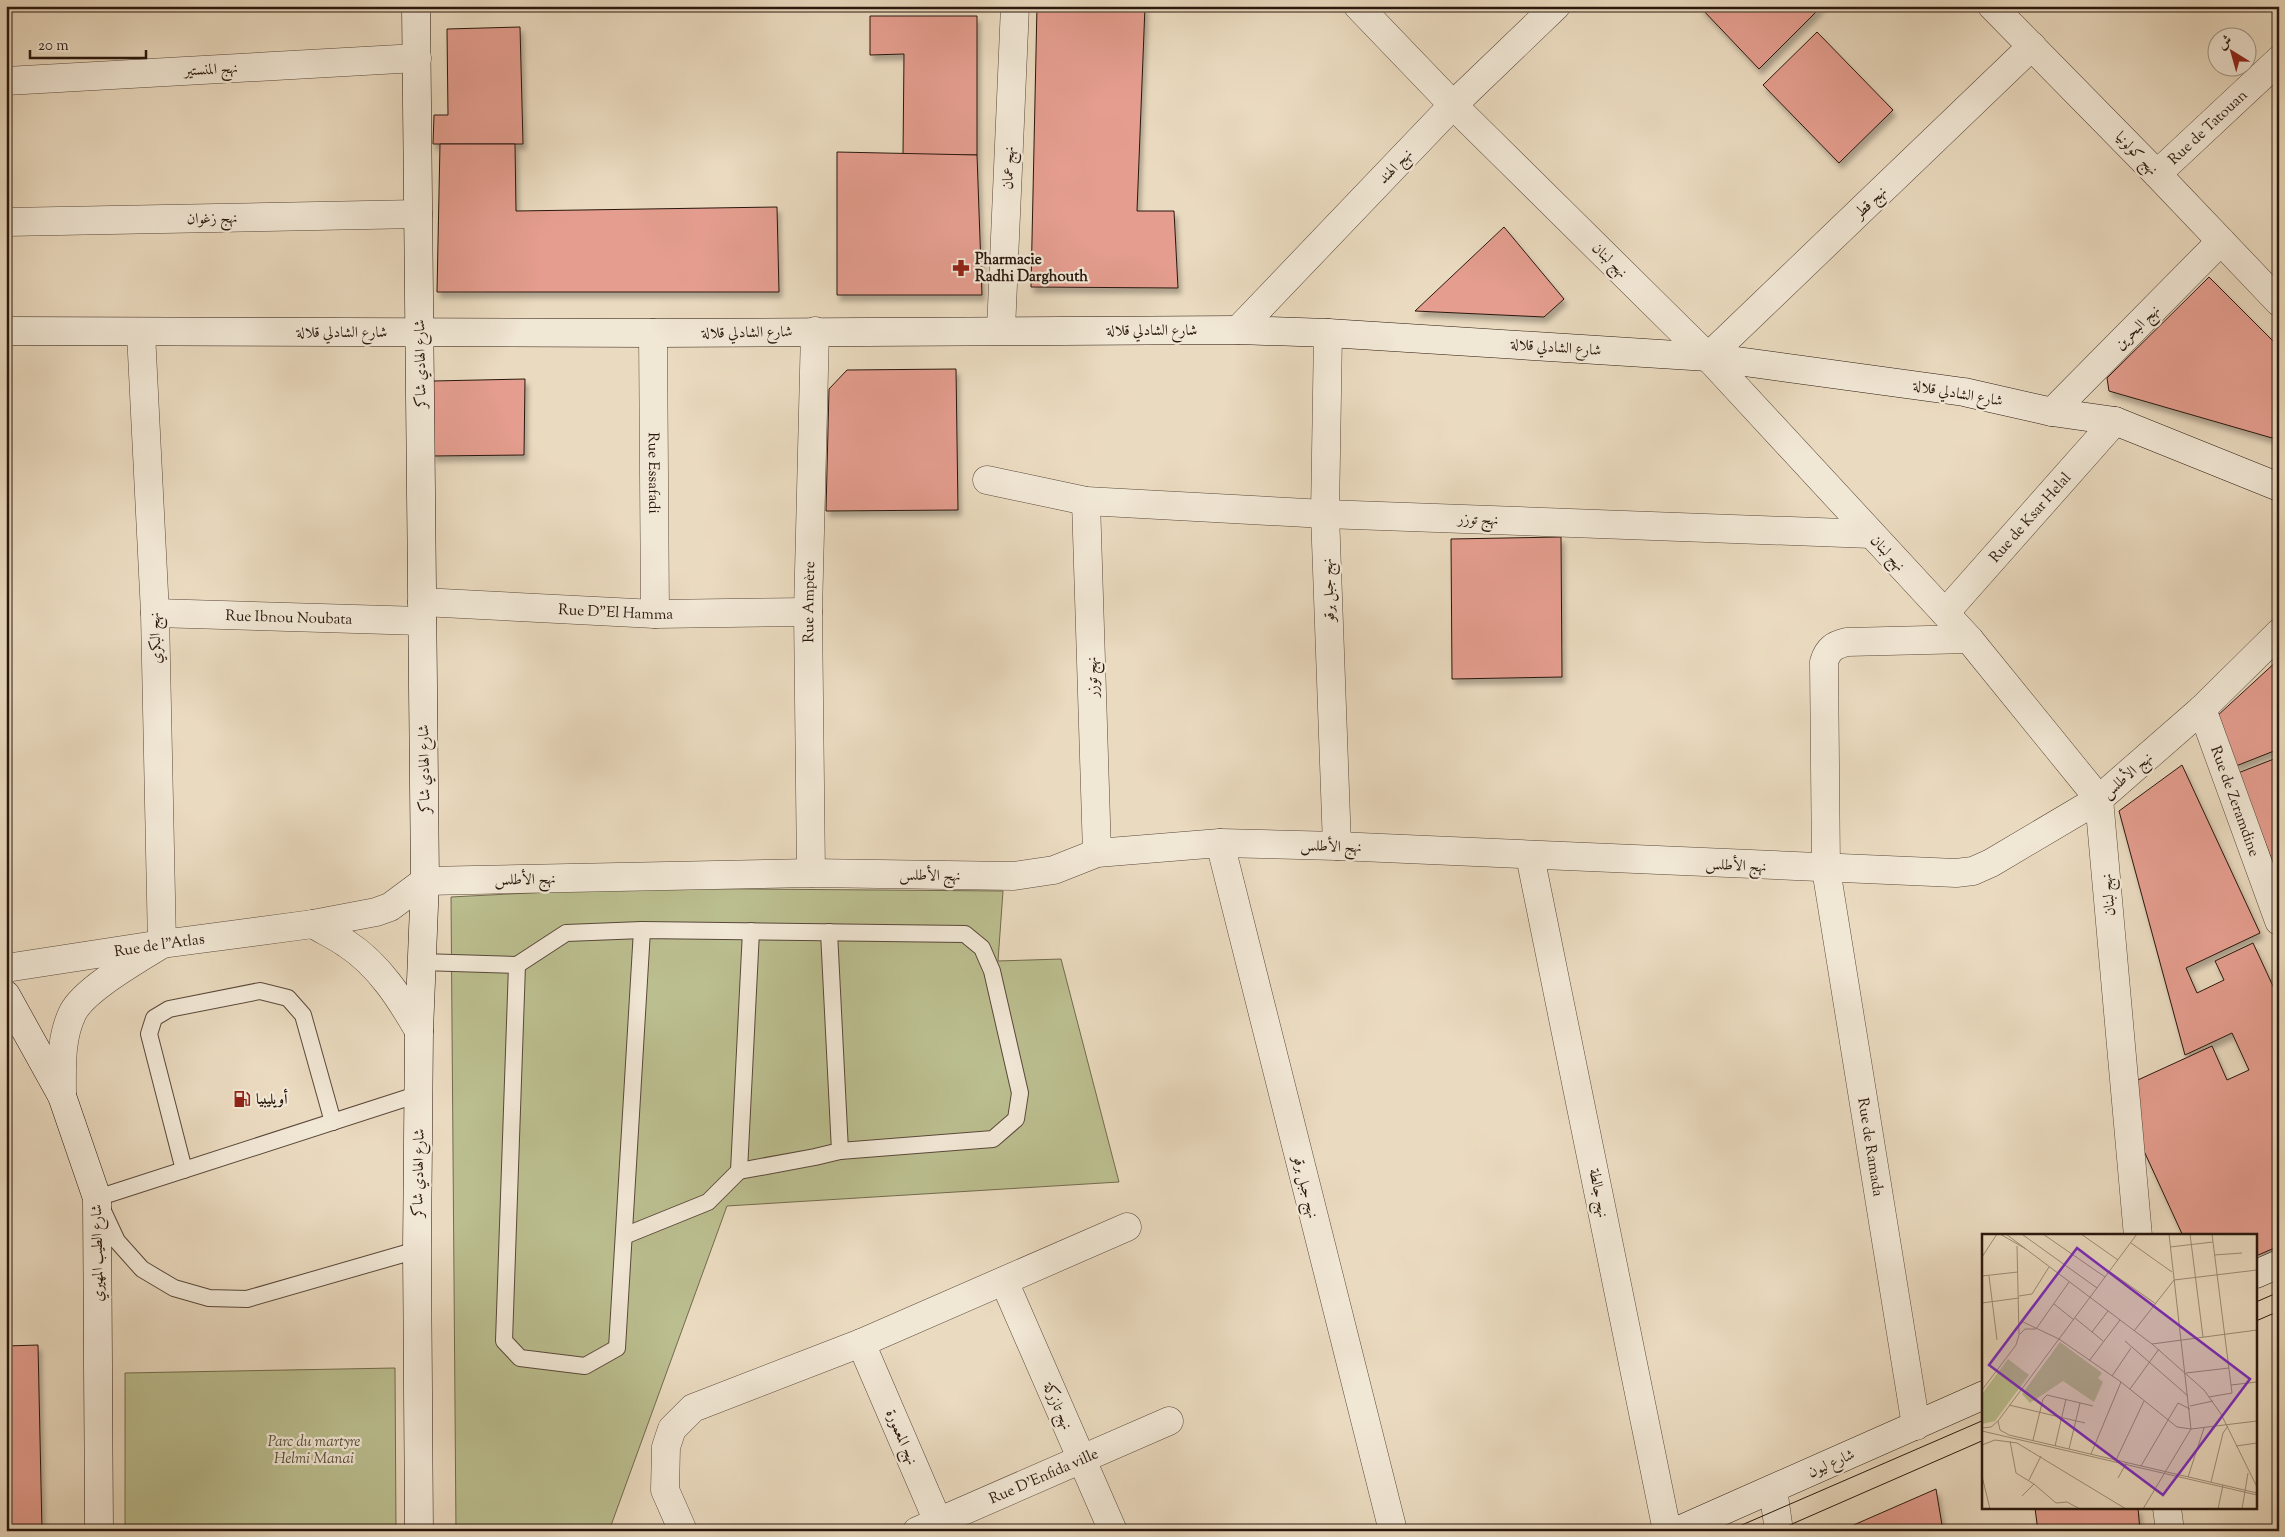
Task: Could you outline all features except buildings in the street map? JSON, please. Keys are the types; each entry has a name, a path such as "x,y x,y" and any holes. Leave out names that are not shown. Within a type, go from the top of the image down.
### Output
{"street":[{"name":"شارع الهادي شاكر","path":"416,6 425,881 419,1031 417,1250 419,1531"},
{"name":"نهج عمان","path":"1001,330 1015,6"},
{"name":"نهج لبنان","path":"1358,6 1453,105 1708,357 1969,639 2099,799 2138,1234"},
{"name":"نهج الهند","path":"1238,330 1453,105 1556,6"},
{"name":"نهج كولونيا","path":"1992,6 2158,174 2279,302"},
{"name":"نهج قطر","path":"1708,357 2032,46"},
{"name":"نهج المنستير","path":"6,81 417,58"},
{"name":"Rue de Tatouan","path":"2158,174 2279,60"},
{"name":"نهج زغوان","path":"6,222 418,214"},
{"name":"نهج البحرين","path":"2052,412 2222,241"},
{"name":"شارع الشادلي قلالة","path":"6,331 141,333 653,333 1238,330 1328,333 1708,357 1964,392 2052,412 2115,421 2279,487"},
{"name":"Rue Ampère","path":"811,873 808,612 815,331"},
{"name":"نهج البكري","path":"141,333 155,613 162,944"},
{"name":"Rue Essafadi","path":"653,333 655,614"},
{"name":"نهج جبل برقو","path":"1328,333 1325,514 1337,846"},
{"name":"Rue de Ksar Helal","path":"1945,613 2115,421"},
{"name":"نهج توزر","path":"987,480 1086,501 1325,514 1871,534"},
{"name":"نهج توزر","path":"1086,501 1098,853"},
{"name":"Rue D\"El Hamma","path":"422,612 655,614 808,612"},
{"name":"Rue Ibnou Noubata","path":"155,613 422,612"},
{"name":"نهج الأطلس","path":"425,881 811,873 1014,876 1054,870 1098,853 1220,843 1337,846 1826,869 1956,873 1973,871 1991,863 2099,799 2202,708 2279,633"},
{"name":"Rue de Ramada","path":"1916,1426 1826,869 1824,662 1827,651 1837,644 1848,642 1969,639"},
{"name":"Rue de Zeramdine","path":"2202,708 2279,921"},
{"name":"نهج جبل برقو","path":"1220,843 1393,1531"},
{"name":"نهج جالطة","path":"1530,856 1667,1531"},
{"path":"313,924 390,907 425,881"},
{"path":"313,924 348,944 375,968 400,998 419,1031"},
{"name":"Rue de l\"Atlas","path":"6,968 162,944 313,924"},
{"path":"62,1096 62,1064 65,1040 74,1010 97,988 162,944"},
{"name":"شارع الطيب المهيري","path":"6,995 62,1096 97,1198 98,1531"},
{"path":"683,1531 665,1490 666,1447 672,1429 693,1408 861,1343 1127,1227"},
{"path":"2258,1273 2279,1264"},
{"name":"نهج تازركة","path":"1004,1281 1113,1531"},
{"name":"نهج المعمورة","path":"861,1343 933,1528"},
{"name":"شارع ليون","path":"1677,1531 1982,1396"},
{"name":"Rue D'Enfida ville","path":"933,1528 1169,1421"},
{"path":"1773,1489 1779,1531"},
{"path":"2167,1510 2170,1531"}],"lane":[{"path":"421,962 517,965 566,933 642,930 965,934 982,948 992,971 1020,1093 1016,1119 993,1139 840,1150 815,1157 739,1170 708,1202 624,1236"},
{"path":"517,965 504,1341 520,1358 585,1366 617,1348 642,930"},
{"path":"739,1170 751,931"},
{"path":"829,932 840,1150"},
{"path":"184,1170 149,1034 154,1018 168,1009 260,991 288,998 303,1015 333,1122"},
{"path":"417,1250 247,1299 209,1298 174,1288 142,1268 117,1241 97,1198 419,1094"}],"green space":[{"path":"625,888 1003,891 998,961 1061,959 1119,1182 727,1206 609,1531 456,1531 451,897"},
{"name":"Parc du martyre Helmi Manai","path":"395,1368 396,1531 125,1531 125,1373"}],"tram line":[{"path":"2258,1301 2279,1292"},
{"path":"2258,1320 2279,1311"},
{"path":"1728,1531 1982,1421"},
{"path":"1776,1531 1982,1441"}],"place":[{"name":"Pharmacie Radhi Darghouth","path":"961,268"},
{"name":"أويليبيا","path":"242,1099"}]}
